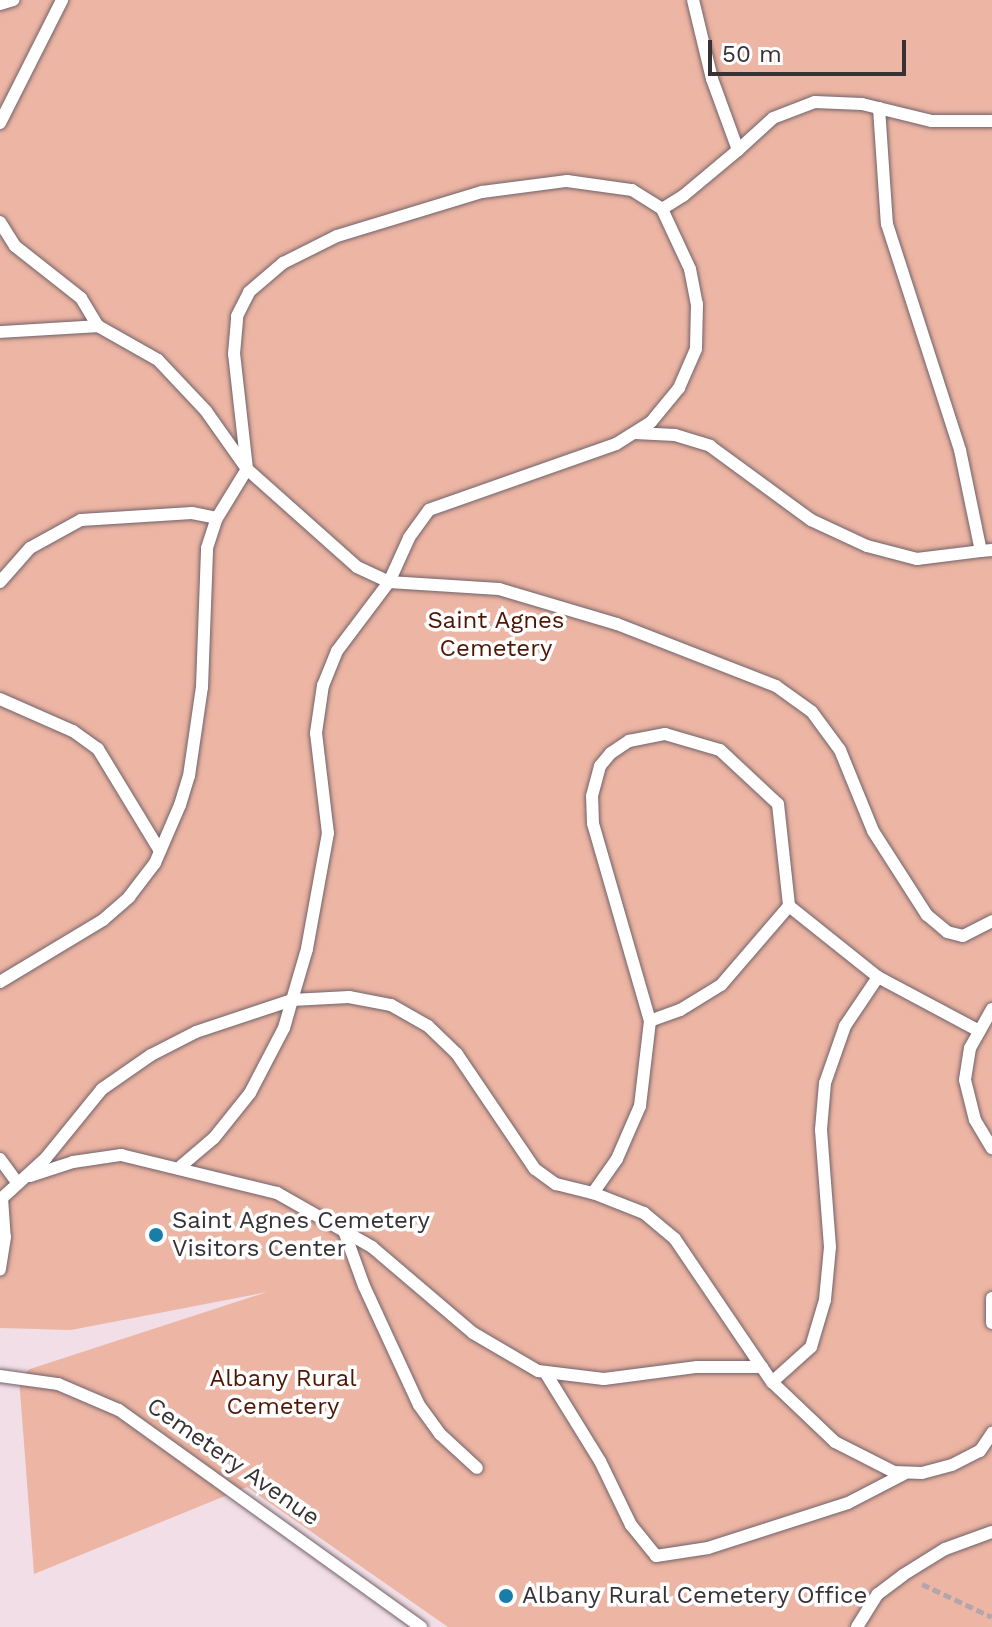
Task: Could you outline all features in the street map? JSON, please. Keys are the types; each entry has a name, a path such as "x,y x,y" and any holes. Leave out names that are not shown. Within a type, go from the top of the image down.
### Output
{"lane":[{"path":"0,4 13,0"},
{"path":"0,123 3,104 62,0"},
{"path":"693,0 712,79 738,150"},
{"path":"662,209 738,150 773,118 803,103 827,101 879,108 932,121 992,121"},
{"path":"635,433 675,435 710,446 811,520 867,546 917,559 987,550 960,450 887,224 879,108"},
{"path":"0,982 117,909 139,886 160,851 189,776 202,687 204,566 217,518 247,469 234,377 237,316 249,292 283,263 370,223 519,186 567,181 605,185 632,190 662,209 690,269 699,332 692,365 679,388 635,433 597,452 439,503 420,518 389,582 337,651 323,685 316,733 328,833 307,949 279,1039 250,1093 214,1138 181,1166"},
{"path":"0,222 15,246 81,298 98,326 158,360 206,411 247,469 357,567 389,582 499,589 617,624 776,686 812,712 834,740 873,831 927,915 947,932 963,936 992,921"},
{"path":"0,332 98,326"},
{"path":"0,582 30,548 81,520 192,513 217,518"},
{"path":"0,699 73,731 98,749 160,851"},
{"path":"593,1193 617,1159 640,1106 650,1021 593,823 594,782 611,753 629,741 665,734 709,744 742,766 778,804 789,906 878,977 979,1031"},
{"path":"650,1021 680,1010 721,985 789,906"},
{"path":"772,1382 811,1347 825,1300 830,1247 821,1130 825,1083 852,1012 878,977"},
{"path":"0,1270 5,1237 0,1204 16,1181 46,1158 84,1108 127,1069 196,1032 292,1000 349,997 410,1014 457,1054 535,1169 556,1184 631,1206 668,1233 710,1285 772,1382 835,1442 904,1474"},
{"path":"992,1009 979,1031 965,1080 975,1120 992,1148"},
{"path":"16,1181 103,1155 181,1166 265,1189 343,1228 412,1276 473,1333 545,1372 604,1379 697,1367 762,1367"},
{"path":"0,1159 16,1181"},
{"path":"343,1228 364,1286 419,1405 440,1434 477,1468"},
{"path":"992,1298 992,1323"},
{"path":"545,1372 600,1461 631,1525 656,1556 708,1548 848,1503 904,1474 970,1458 992,1433"},
{"name":"Cemetery Avenue","path":"0,1376 58,1384 119,1410 421,1627"},
{"path":"857,1627 878,1594 903,1575 945,1549 992,1532"}],"path":[{"path":"903,1575 992,1617"}],"green space":[{"name":"Saint Agnes Cemetery","path":"0,0 992,0 992,1627 448,1627 247,1487 34,1574 19,1378 30,1369 267,1292 71,1330 0,1328"}],"place":[{"name":"Saint Agnes Cemetery Visitors Center","path":"156,1235"},
{"name":"Albany Rural Cemetery Office","path":"506,1596"}],"park label":[{"name":"Albany Rural Cemetery","path":"283,1393"}]}
